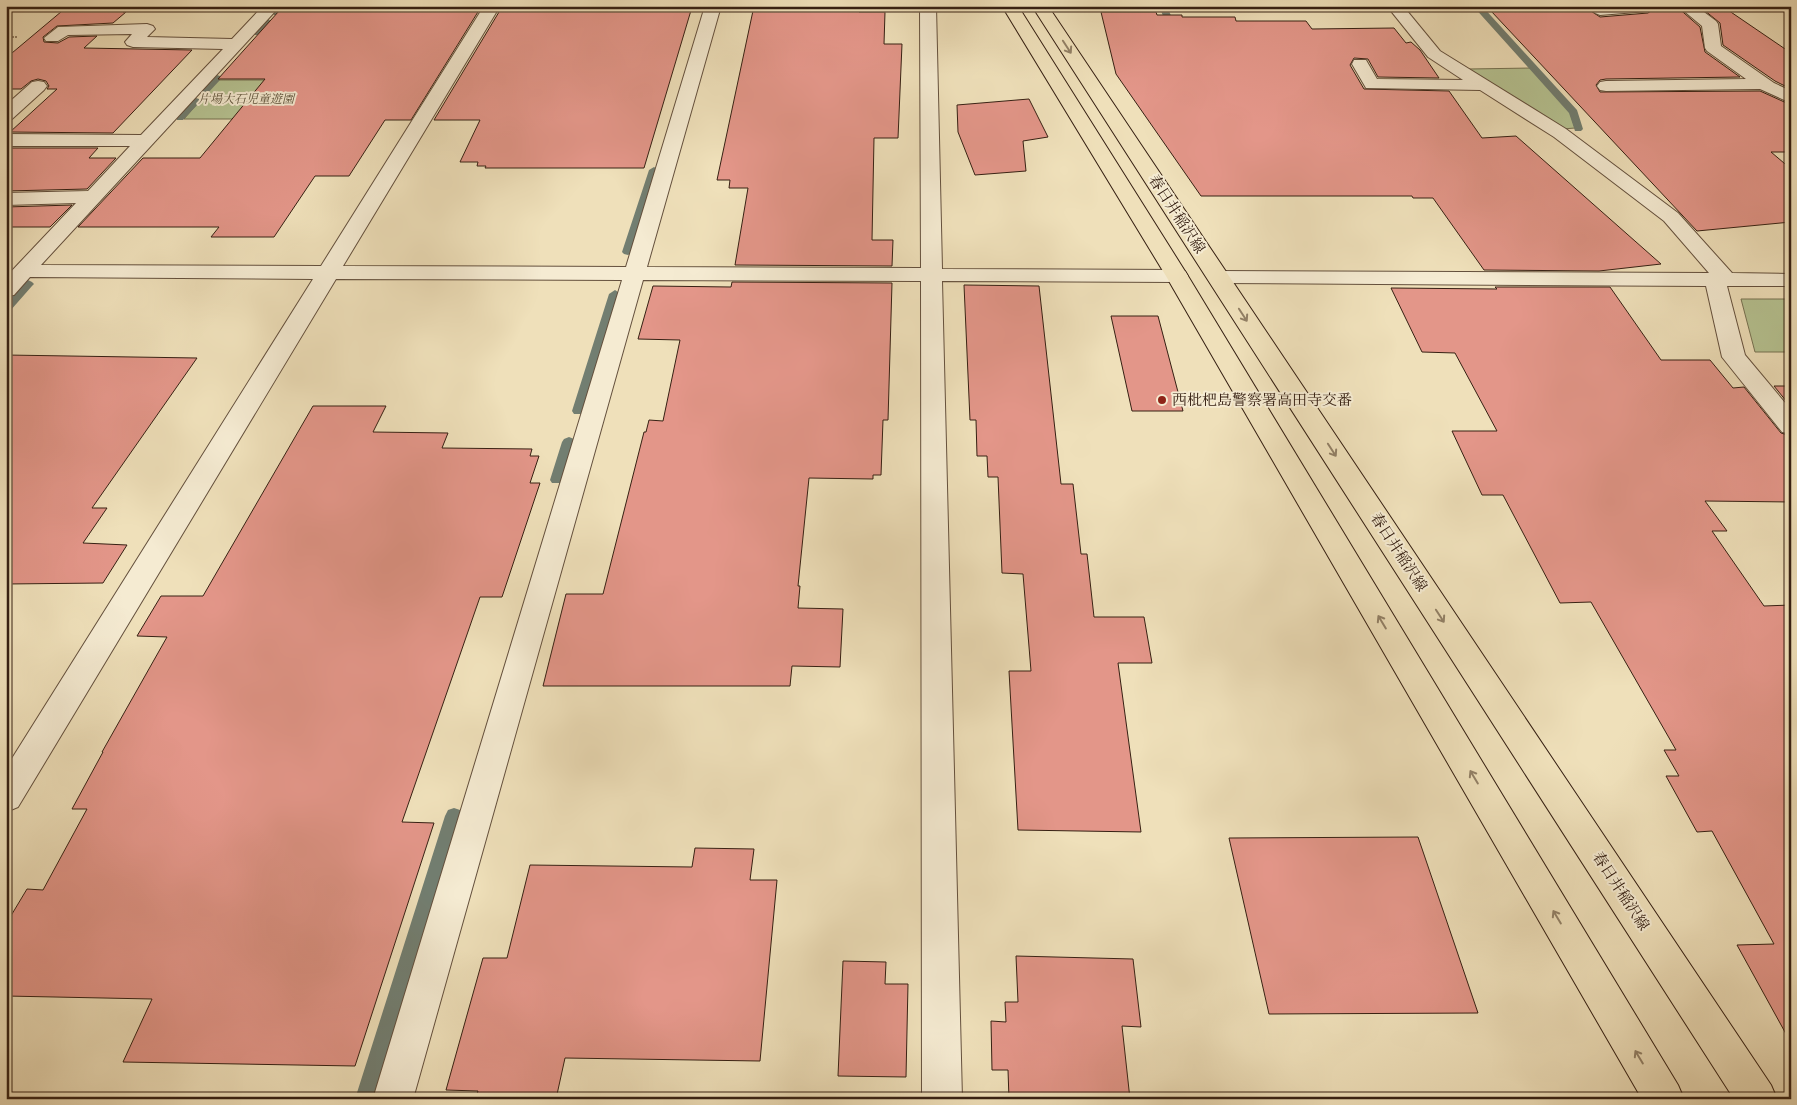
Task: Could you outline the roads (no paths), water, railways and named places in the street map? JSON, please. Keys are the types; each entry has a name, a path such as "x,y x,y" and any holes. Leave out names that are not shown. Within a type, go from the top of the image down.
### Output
{"main road":[{"path":"1010,6 1177,276 1664,1099"},
{"name":"春日井稲沢線","path":"1040,6 1757,1099"}],"street":[{"path":"14,279 94,197 272,6"},
{"path":"6,797 492,6"},
{"path":"393,1099 713,6"},
{"path":"928,6 942,1099"},
{"path":"1395,6 1434,54 1560,133 1671,217 1720,280 1720,294 1734,357 1791,426"},
{"path":"1600,10 1648,6"},
{"path":"1686,6 1710,24 1713,48 1763,84 1791,98"},
{"path":"52,38 64,30 147,29 134,42 237,44"},
{"path":"1360,64 1372,84 1483,85"},
{"path":"1606,86 1763,84"},
{"path":"6,115 38,86"},
{"path":"6,140 146,141"},
{"path":"6,199 94,197"},
{"path":"14,279 329,272 1177,276"},
{"path":"1218,277 1791,280"}],"waterway":[{"path":"277,13 283,6"},
{"path":"1163,6 1174,33"},
{"path":"1477,6 1574,112 1578,129"},
{"path":"258,33 268,22"},
{"path":"204,92 217,78"},
{"path":"180,118 196,101"},
{"path":"628,252 654,170"},
{"path":"6,308 28,284"},
{"path":"579,411 615,294"},
{"path":"557,480 569,442"},
{"path":"366,1099 454,816"}],"place":[{"name":"西枇杷島警察署高田寺交番","path":"1162,400"}],"park label":[{"name":"片場大石児童遊園","path":"246,99"}]}
